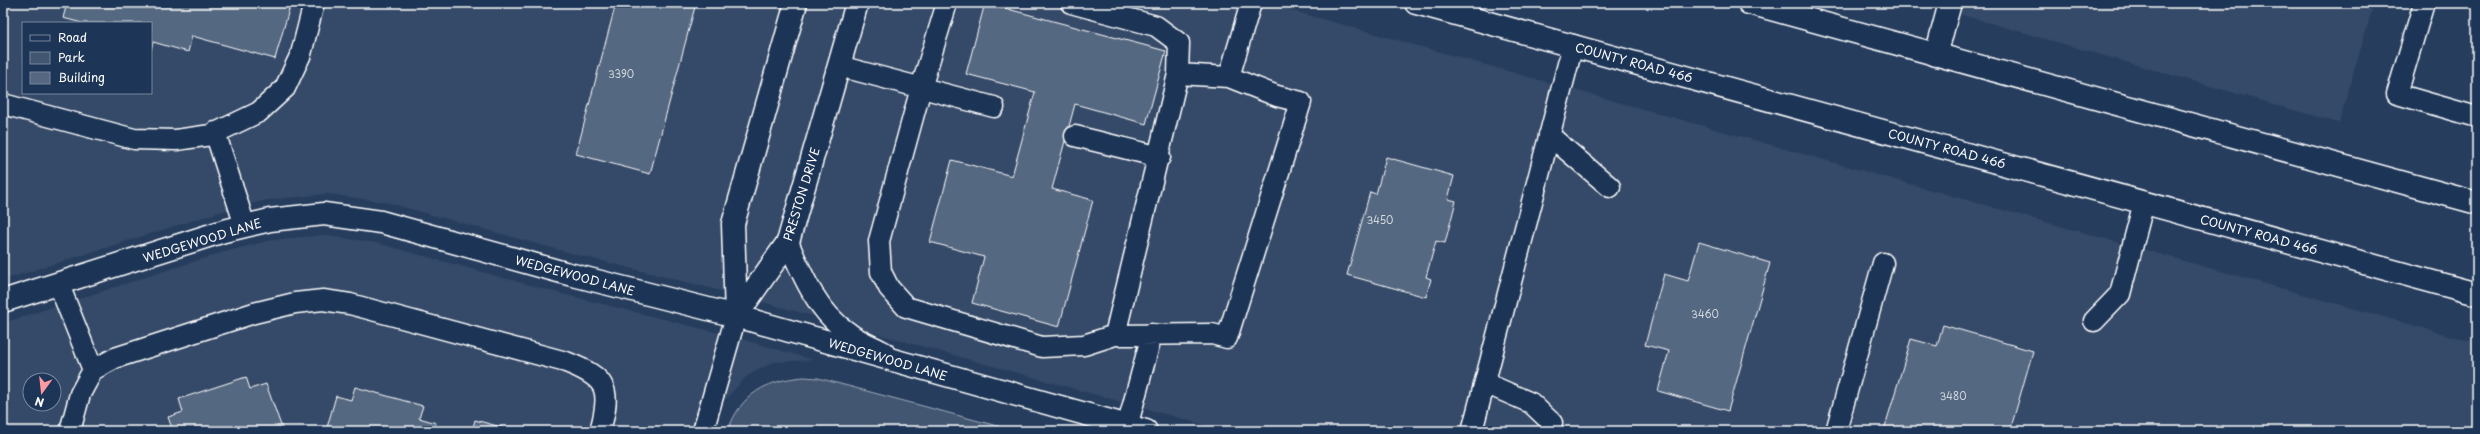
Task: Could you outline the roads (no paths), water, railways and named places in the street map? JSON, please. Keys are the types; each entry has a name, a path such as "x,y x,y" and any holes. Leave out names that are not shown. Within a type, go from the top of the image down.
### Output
{"street":[{"path":"736,316 733,224 796,3"},
{"name":"PRESTON DRIVE","path":"736,316 788,242 857,3"},
{"name":"COUNTY ROAD 466","path":"1416,3 2477,294"},
{"path":"1749,3 2477,203"},
{"path":"1936,55 1950,3"},
{"name":"WEDGEWOOD LANE","path":"3,301 59,285 245,226 270,220 324,214 381,222 565,273 736,316 1133,429"}],"lane":[{"path":"3,104 134,139 176,140 215,132 259,112 285,88 301,54 314,3"},
{"path":"947,3 921,88 879,241 881,272 889,288 906,307 1042,347 1084,345 1115,335 1212,334 1227,338 1301,102 1277,96 1229,77 1178,74"},
{"path":"1071,3 1156,26 1179,43 1178,74 1160,157 1115,335"},
{"path":"1229,77 1251,3"},
{"path":"2424,3 2397,94 2477,117"},
{"path":"1472,431 1573,45"},
{"path":"838,66 994,107"},
{"path":"215,132 245,226"},
{"path":"1549,135 1610,186"},
{"path":"1075,136 1160,157"},
{"path":"2094,320 2120,294 2144,202"},
{"path":"788,242 804,280 823,308 848,333 911,365"},
{"path":"1836,431 1883,263"},
{"path":"59,285 93,370"},
{"path":"70,431 80,394 93,370 115,358 254,313 295,304 330,301 350,304 566,362 587,371 602,384 608,398 600,431"},
{"path":"703,431 736,316"},
{"path":"1133,429 1152,334"},
{"path":"1485,383 1531,403 1552,423"}]}
